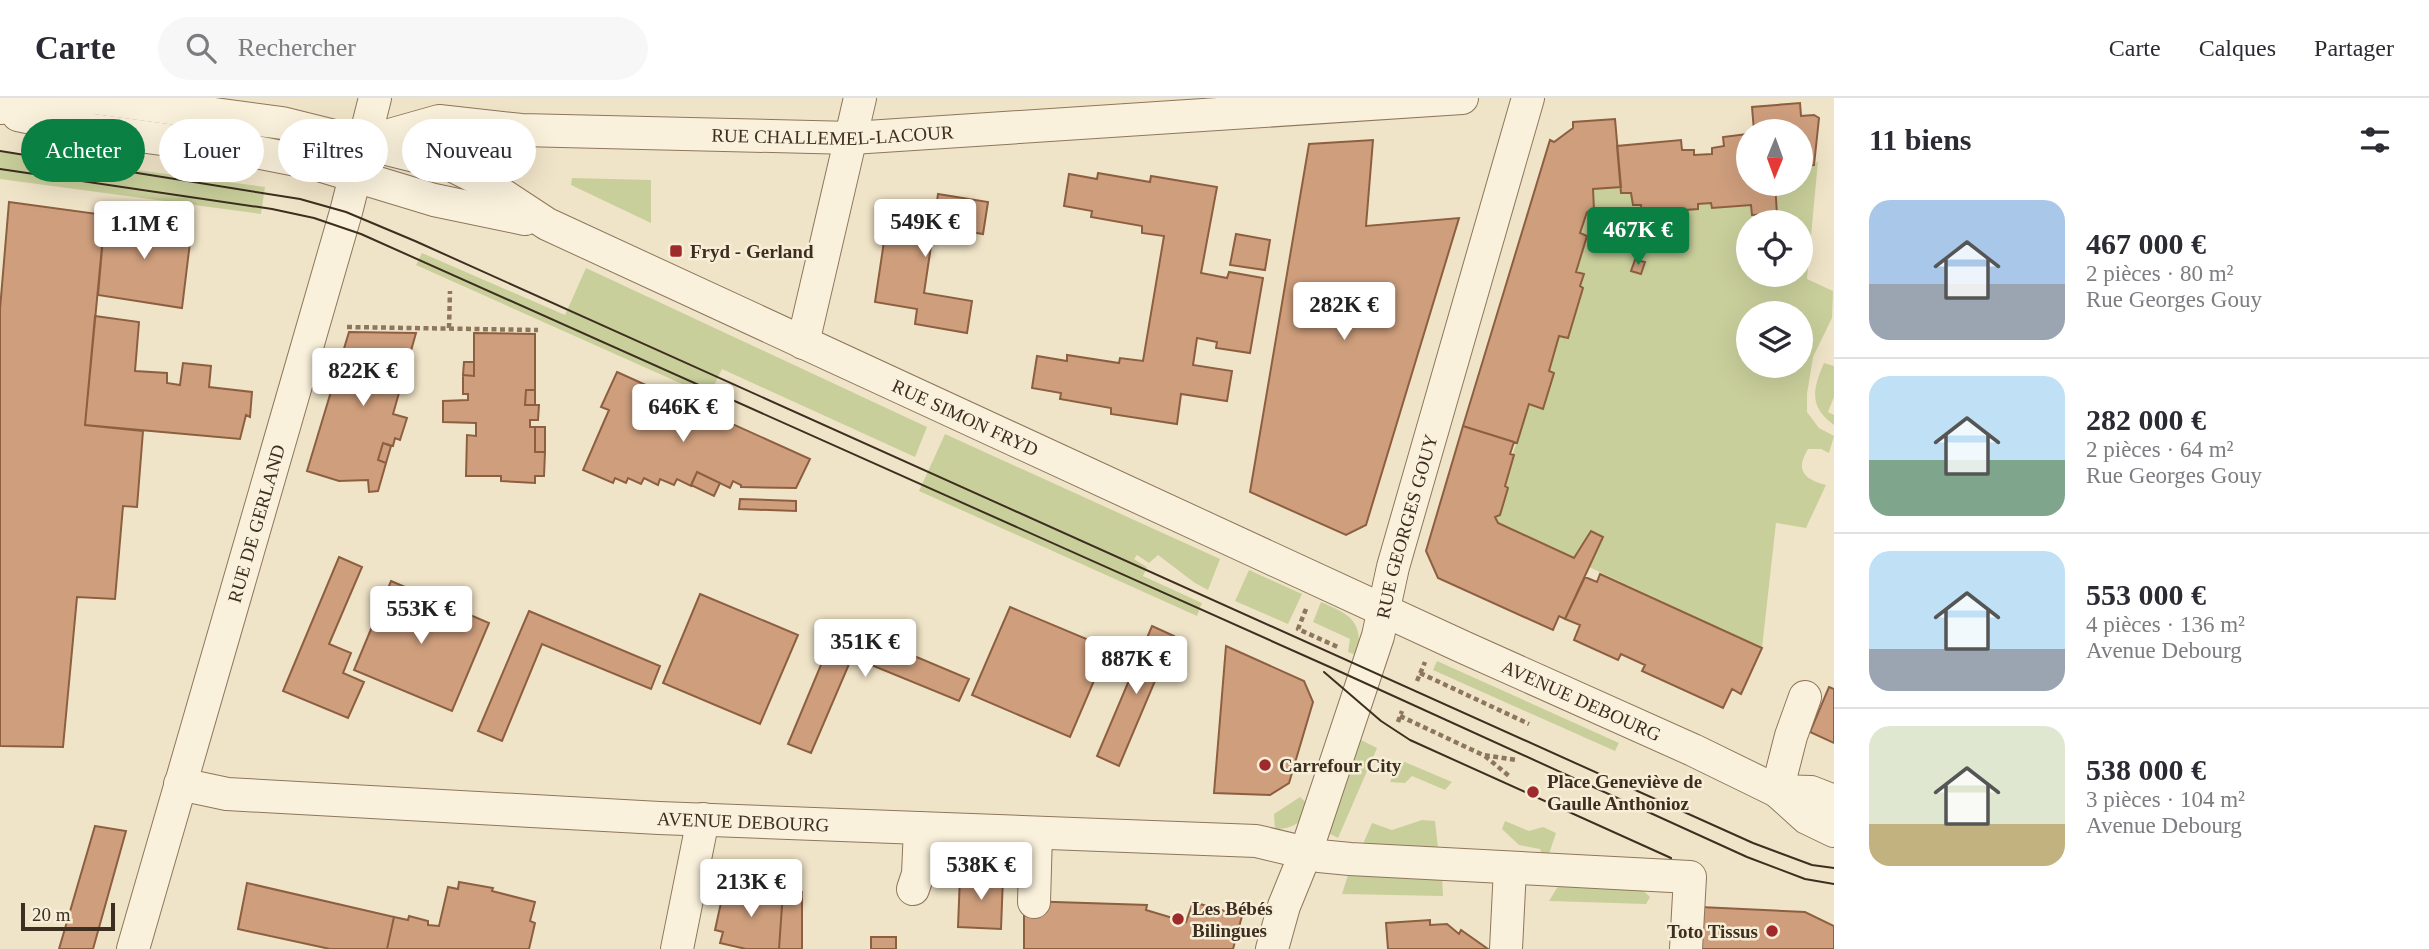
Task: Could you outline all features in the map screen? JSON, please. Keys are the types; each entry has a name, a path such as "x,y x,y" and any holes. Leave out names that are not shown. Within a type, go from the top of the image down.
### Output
{"street":[{"name":"RUE CHALLEMEL-LACOUR","path":"0,110 93,98 278,122"},
{"name":"RUE DE GERLAND","path":"369,119 374,98"},
{"path":"803,343 860,98"},
{"name":"RUE CHALLEMEL-LACOUR","path":"388,135 439,121 521,130 852,138 1462,98"},
{"name":"RUE GEORGES GOUY","path":"1272,949 1284,906 1306,852 1385,610 1393,567 1528,98"},
{"name":"RUE CHALLEMEL-LACOUR","path":"0,110 79,128 278,157"},
{"name":"RUE SIMON FRYD","path":"388,149 451,165 477,178 547,224 1385,610"},
{"name":"RUE DE GERLAND","path":"133,949 354,182"},
{"name":"RUE SIMON FRYD","path":"378,182 434,200 547,224"},
{"name":"AVENUE DEBOURG","path":"1385,610 1777,791 1807,818 1834,831"},
{"path":"1777,791 1791,736 1805,697"},
{"name":"AVENUE DEBOURG","path":"180,784 227,794 703,819 1255,841 1350,859 1690,877 1686,949"},
{"name":"AVENUE DEBOURG","path":"1777,791 1811,792 1834,801"},
{"path":"677,949 703,819"},
{"path":"913,889 918,874 920,828"},
{"path":"1034,902 1036,834"},
{"path":"1506,949 1510,868"}],"path":[{"path":"449,328 450,291"},
{"path":"347,327 538,330"},
{"path":"1311,598 1298,629 1340,648"},
{"path":"1416,681 1429,655"},
{"path":"1420,673 1529,724"},
{"path":"1398,722 1401,714 1483,755 1509,776"},
{"path":"1483,755 1516,760"}],"green space":[{"path":"0,152 21,155 21,182 0,179"},
{"path":"1818,161 1813,215 1813,210 1777,210 1776,196 1813,196 1813,165"},
{"path":"145,171 159,173 159,182 227,182 265,187 261,214 22,182 145,182"},
{"path":"572,178 651,180 651,223 571,185"},
{"path":"1621,187 1621,193 1631,193 1633,205 1641,205 1642,218 1686,214 1685,210 1701,205 1751,205 1752,210 1736,210 1736,287 1813,287 1813,282 1833,291 1832,318 1813,357 1813,301 1736,301 1736,378 1810,378 1807,412 1819,428 1834,436 1829,453 1821,449 1808,449 1802,463 1807,477 1826,485 1806,528 1776,523 1762,648 1589,567 1602,536 1590,531 1574,558 1498,523 1495,517 1500,514 1508,488 1505,486 1510,465 1529,404 1543,408 1554,373 1549,371 1559,336 1568,338 1583,288 1580,286 1583,274 1576,272 1587,236 1580,233 1587,212 1594,210 1593,189"},
{"path":"422,253 565,315 586,268 927,427 915,457 722,369 709,396 416,265"},
{"path":"1824,363 1834,366 1834,397 1828,412 1834,415 1834,425 1820,411 1815,397 1817,381"},
{"path":"945,434 1220,559 1208,590 1158,555 1149,563 1137,555 1134,559 1147,567 1143,576 1202,603 1197,616 919,491"},
{"path":"1249,570 1302,594 1288,624 1235,601"},
{"path":"1321,602 1353,621 1359,635 1358,656 1348,652 1350,639 1313,622"},
{"path":"1437,661 1619,743 1615,751 1433,670"},
{"path":"1357,738 1377,748 1338,838 1328,833"},
{"path":"1400,760 1452,782 1445,790 1412,776 1405,783 1390,782"},
{"path":"1300,797 1309,805 1301,820 1287,828 1275,829 1274,814"},
{"path":"1422,820 1435,821 1438,848 1363,844 1372,823 1392,830"},
{"path":"1505,821 1529,831 1543,827 1556,833 1547,860 1544,860 1540,849 1519,845 1502,829"},
{"path":"1349,872 1442,876 1443,896 1342,894"},
{"path":"1563,878 1634,882 1650,897 1646,904 1549,901"}],"building":[{"path":"1800,103 1801,116 1814,115 1819,118 1814,165 1813,119 1753,119 1752,107"},
{"path":"1615,119 1621,187 1593,189 1594,210 1587,212 1580,233 1587,236 1576,272 1584,274 1580,286 1583,288 1568,338 1559,336 1549,371 1554,373 1543,409 1529,404 1517,443 1463,426 1550,140 1554,142 1573,128 1573,122"},
{"path":"1736,135 1736,196 1776,196 1777,210 1752,210 1751,205 1712,208 1711,203 1698,204 1698,209 1685,210 1686,215 1642,219 1641,205 1633,205 1631,193 1621,193 1617,146 1681,140 1682,150 1694,150 1694,155 1712,154 1712,148 1724,146 1723,137"},
{"path":"1373,140 1366,226 1459,218 1366,525 1346,535 1250,492 1309,144"},
{"path":"1098,173 1150,182 1151,176 1217,187 1201,273 1227,278 1229,272 1263,278 1250,353 1216,348 1217,342 1197,338 1193,365 1232,371 1227,401 1181,394 1177,424 1111,414 1111,408 1060,399 1061,393 1032,388 1037,356 1067,361 1067,355 1119,363 1120,358 1143,361 1164,236 1142,233 1142,226 1091,217 1092,211 1064,206 1069,174 1097,179"},
{"path":"938,194 988,202 983,234 934,226 924,293 972,301 967,333 915,324 917,309 875,302 890,201 936,209"},
{"path":"9,202 105,215 85,425 143,431 137,507 123,506 115,599 77,597 63,747 0,746 0,309"},
{"path":"105,215 192,226 182,308 98,295"},
{"path":"1236,234 1270,240 1265,270 1230,265"},
{"path":"1635,260 1645,262 1641,274 1631,271"},
{"path":"95,316 139,322 135,371 167,373 167,383 180,385 183,363 211,366 209,387 252,392 250,417 246,415 240,439 85,425"},
{"path":"349,332 416,333 393,414 407,418 400,440 395,438 393,446 383,443 378,460 386,463 378,491 369,492 368,480 339,481 307,471"},
{"path":"474,333 535,334 535,390 526,390 525,405 539,405 538,420 530,420 530,427 535,427 535,452 545,452 544,476 535,476 535,483 501,481 501,476 466,476 467,435 476,436 476,423 443,422 443,401 468,400 468,394 463,394 463,375 474,376"},
{"path":"464,362 474,362 474,376 463,375"},
{"path":"617,372 810,459 796,488 741,487 733,481 730,488 697,472 691,486 677,479 674,485 660,479 658,485 644,478 641,484 628,478 626,483 615,478 613,483 583,470 609,410 601,407"},
{"path":"526,390 535,390 535,405 525,405"},
{"path":"1463,426 1514,442 1510,454 1514,455 1505,486 1508,488 1500,515 1495,517 1498,523 1574,558 1591,531 1603,537 1565,619 1559,616 1553,630 1438,578 1426,551"},
{"path":"535,427 545,427 545,452 535,452"},
{"path":"383,443 391,446 386,463 378,460"},
{"path":"697,472 720,483 714,496 691,485"},
{"path":"740,499 796,501 796,511 739,509"},
{"path":"339,557 362,567 329,644 351,653 343,673 364,682 348,718 283,691"},
{"path":"1600,574 1762,648 1741,694 1732,689 1723,708 1642,671 1645,665 1621,654 1618,660 1574,640 1580,625 1565,619 1585,577 1597,582"},
{"path":"391,581 489,623 452,711 354,670"},
{"path":"700,594 798,635 760,724 663,683"},
{"path":"1010,607 1108,648 1070,737 972,695"},
{"path":"529,611 660,666 651,689 542,644 502,741 478,731"},
{"path":"838,624 969,679 959,701 852,657 811,753 788,744"},
{"path":"1152,626 1174,636 1119,766 1097,756"},
{"path":"1226,646 1304,681 1313,702 1289,783 1270,795 1214,793"},
{"path":"1829,687 1834,689 1834,743 1810,732"},
{"path":"95,826 126,831 93,949 59,949"},
{"path":"960,876 1003,877 1001,929 958,927"},
{"path":"459,882 493,888 492,891 535,902 530,921 535,923 529,949 387,949 394,917 408,920 409,916 428,921 428,925 439,926 448,887 458,889"},
{"path":"247,883 394,917 387,949 330,949 238,929"},
{"path":"724,889 783,891 779,949 746,949 720,943 723,932 715,930"},
{"path":"783,891 802,892 802,949 779,949"},
{"path":"1024,901 1147,905 1146,910 1186,922 1193,902 1242,916 1233,949 1024,949"},
{"path":"1700,907 1805,912 1834,926 1834,949 1696,949"},
{"path":"1430,920 1430,925 1447,924 1459,934 1461,930 1488,949 1388,949 1386,923"},
{"path":"871,937 896,937 896,949 871,949"}],"tram line":[{"path":"0,151 300,199 346,212 1753,843 1812,865 1834,868"},
{"path":"0,169 272,209 314,218 361,234 1332,668 1747,857 1805,879 1834,884"},
{"path":"1324,672 1381,721 1410,740 1671,858"}],"place":[{"name":"Fryd - Gerland","path":"676,251"},
{"name":"Carrefour City","path":"1265,765"},
{"name":"Place Geneviève de Gaulle Anthonioz","path":"1533,792"},
{"name":"Les Bébés Bilingues","path":"1178,919"},
{"name":"Toto Tissus","path":"1772,931"}]}
